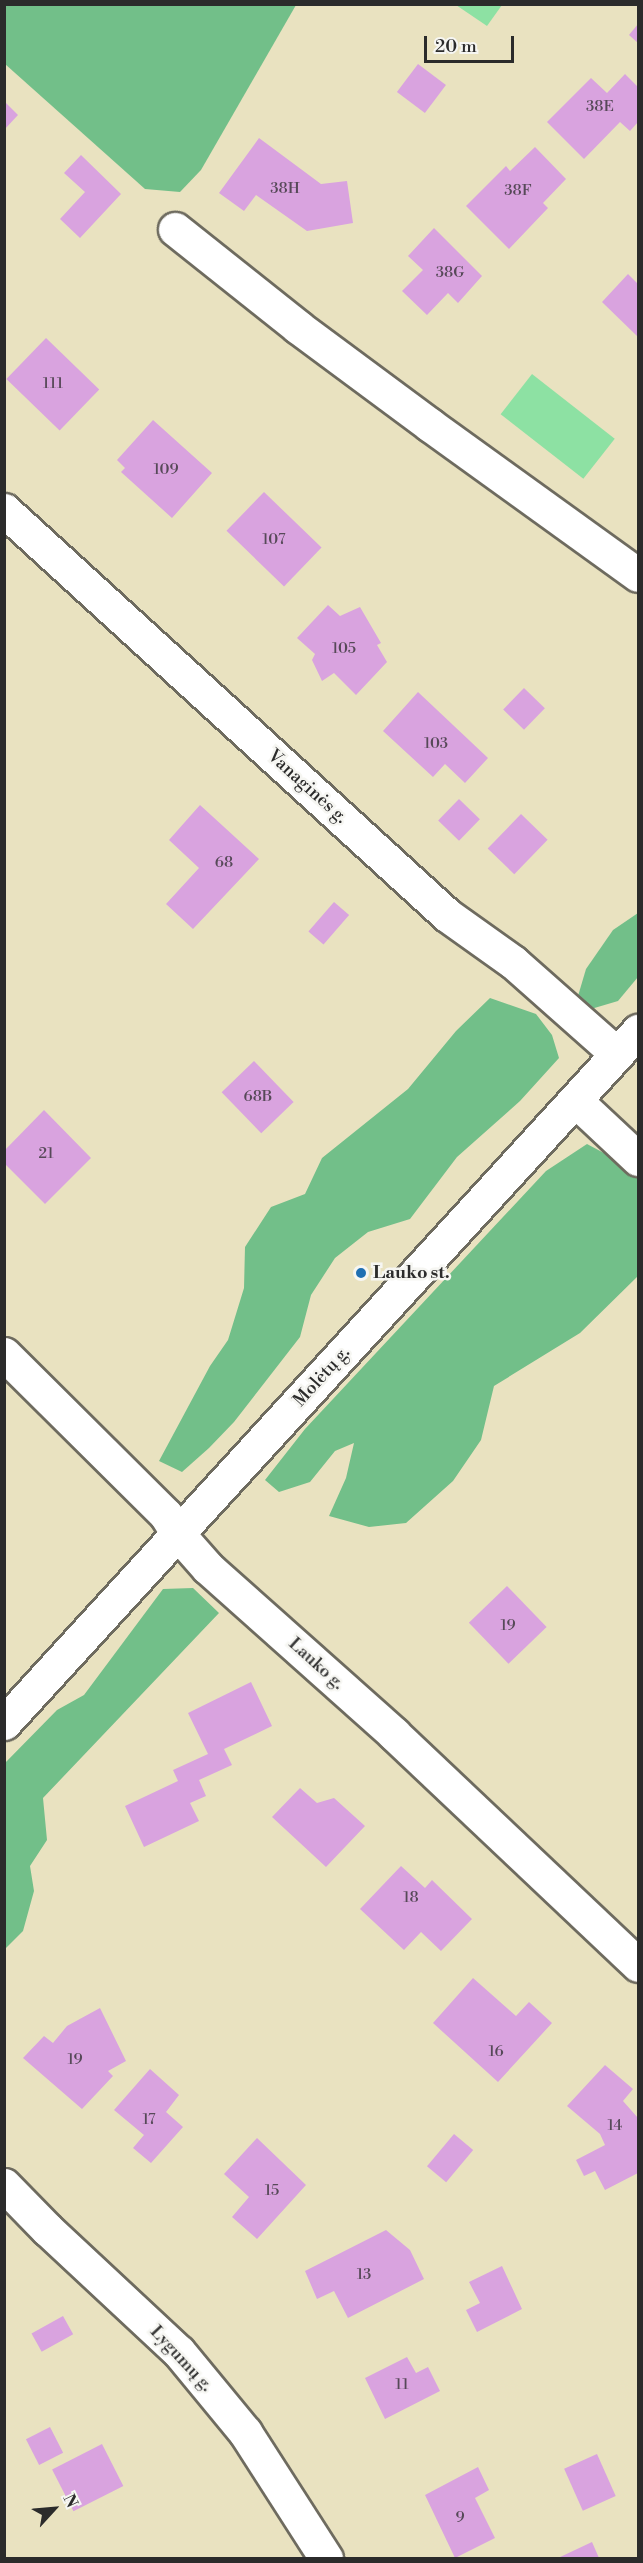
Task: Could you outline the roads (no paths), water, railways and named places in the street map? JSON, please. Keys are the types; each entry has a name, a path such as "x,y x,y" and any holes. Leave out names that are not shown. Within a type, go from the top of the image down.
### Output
{"street":[{"path":"175,229 298,327 639,575"},
{"name":"Vanaginės g.","path":"4,510 447,915 628,1042"},
{"name":"Molėtų g.","path":"4,1723 628,1042"},
{"path":"576,1101 639,1159"},
{"name":"Lauko g.","path":"4,1354 166,1515 178,1534 208,1568 394,1734 639,1965"},
{"name":"Lygumų g.","path":"4,2185 47,2229 179,2352 245,2432 326,2559"}],"place":[{"name":"Lauko st.","path":"361,1273"}]}
